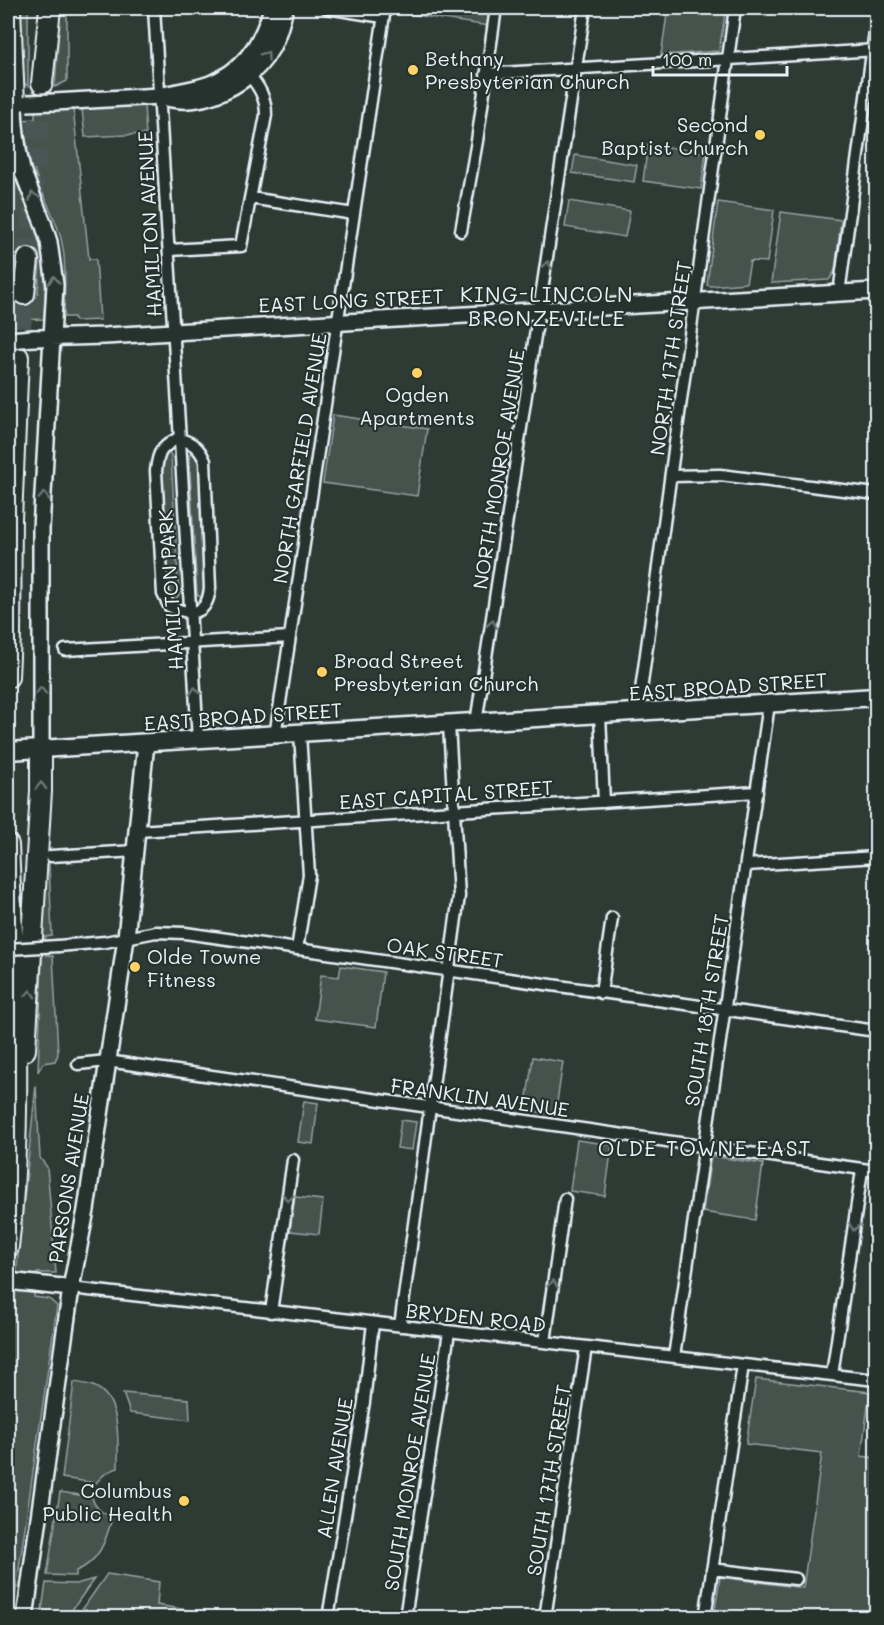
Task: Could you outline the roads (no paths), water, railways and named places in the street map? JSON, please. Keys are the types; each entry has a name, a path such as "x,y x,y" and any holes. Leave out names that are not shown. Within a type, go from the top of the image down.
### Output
{"highway":[{"path":"10,8 16,104"},
{"path":"38,8 42,83 50,8"},
{"path":"24,294 28,259"},
{"path":"8,677 11,508 18,357"},
{"path":"15,1136 28,1026 41,791 35,750"},
{"path":"8,845 16,1077 8,1246"}],"main road":[{"name":"EAST BROAD STREET","path":"8,751 876,697"}],"street":[{"name":"HAMILTON AVENUE","path":"154,8 178,438"},
{"path":"35,750 41,530 55,285 49,242 22,170 16,144 14,126 16,104 160,96 211,84 241,64 260,41 272,8"},
{"path":"160,96 176,101 199,100 232,86 258,65 272,48 285,8"},
{"path":"327,8 384,12"},
{"path":"461,231 496,8"},
{"name":"NORTH MONROE AVENUE","path":"476,723 585,8"},
{"name":"NORTH 17TH STREET","path":"638,712 735,8"},
{"name":"NORTH GARFIELD AVENUE","path":"275,736 384,12"},
{"path":"839,293 875,50 876,24"},
{"path":"486,74 875,50"},
{"path":"168,250 242,246 266,115 266,104 262,92 248,74"},
{"path":"250,198 354,214"},
{"name":"EAST LONG STREET","path":"8,340 876,291"},
{"path":"178,438 192,442 200,449 205,461 209,601 203,609 190,613 169,606 163,594 157,457 163,446 178,438"},
{"name":"HAMILTON PARK","path":"178,438 198,740"},
{"path":"672,476 720,475 876,494"},
{"path":"65,650 290,637"},
{"name":"SOUTH 18TH STREET","path":"674,1357 769,704"},
{"path":"600,715 604,802"},
{"path":"400,1326 459,896 449,725"},
{"path":"297,949 309,876 300,734"},
{"name":"PARSONS AVENUE","path":"25,1617 71,1288 86,1210 126,938 146,743"},
{"name":"EAST CAPITAL STREET","path":"138,831 757,792"},
{"path":"51,856 136,851"},
{"path":"746,865 876,857"},
{"path":"601,993 612,918"},
{"name":"OAK STREET","path":"8,949 92,944 156,932 185,933 876,1031"},
{"name":"FRANKLIN AVENUE","path":"78,1064 107,1061 876,1172"},
{"path":"271,1312 293,1160"},
{"path":"832,1375 862,1170"},
{"path":"545,1342 566,1199"},
{"path":"8,1281 71,1288"},
{"name":"BRYDEN ROAD","path":"71,1288 876,1380"},
{"name":"ALLEN AVENUE","path":"328,1617 364,1402 373,1323"},
{"name":"SOUTH MONROE AVENUE","path":"405,1617 449,1332"},
{"name":"SOUTH 17TH STREET","path":"545,1617 586,1347"},
{"path":"705,1617 743,1365"},
{"path":"712,1569 796,1579"},
{"path":"328,1617 342,1617"}],"tunnel":[{"path":"28,259 42,83"},
{"path":"18,357 24,294"}],"place":[{"name":"Bethany Presbyterian Church","path":"413,70"},
{"name":"Second Baptist Church","path":"760,135"},
{"name":"Ogden Apartments","path":"417,373"},
{"name":"Broad Street Presbyterian Church","path":"322,672"},
{"name":"Olde Towne Fitness","path":"135,967"},
{"name":"Columbus Public Health","path":"184,1501"}],"district":[{"name":"KING-LINCOLN BRONZEVILLE","path":"547,305"},
{"name":"OLDE TOWNE EAST","path":"705,1147"}]}
